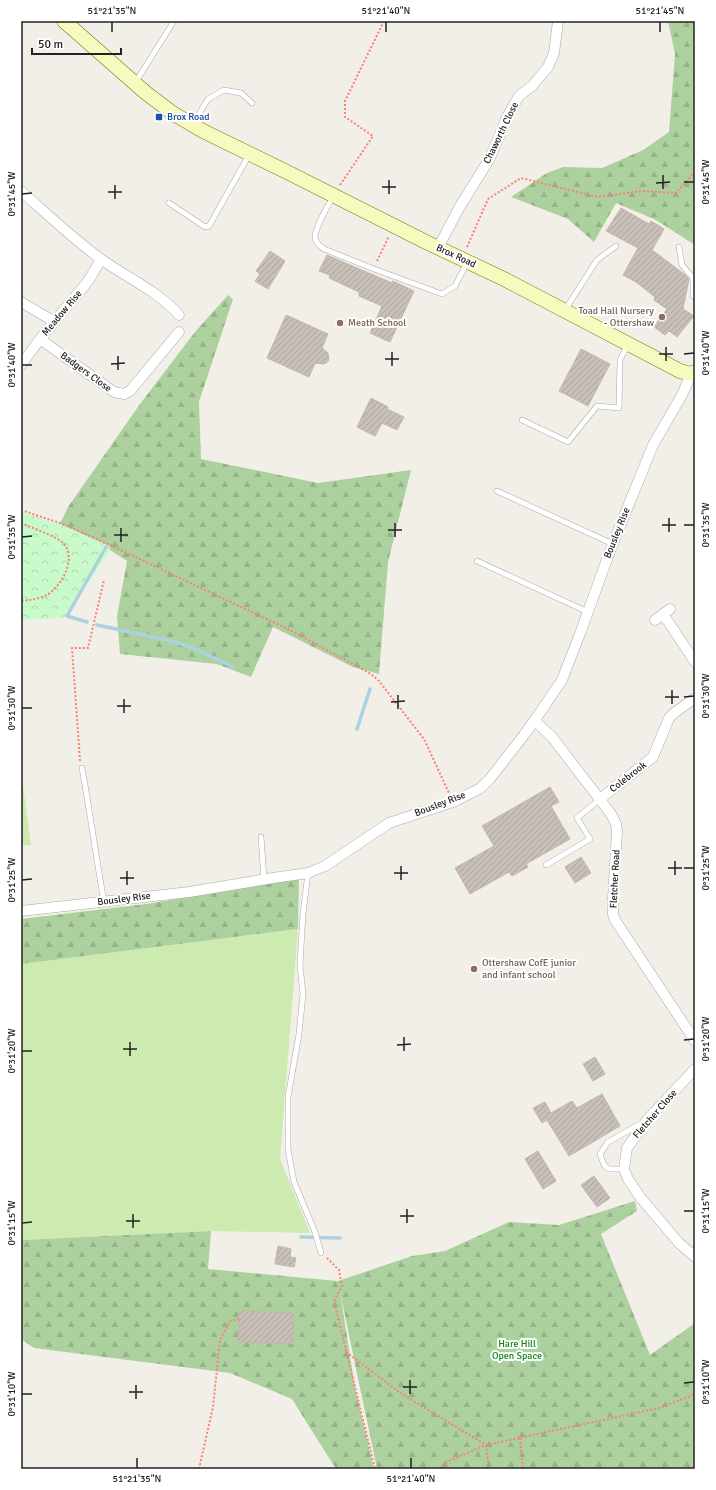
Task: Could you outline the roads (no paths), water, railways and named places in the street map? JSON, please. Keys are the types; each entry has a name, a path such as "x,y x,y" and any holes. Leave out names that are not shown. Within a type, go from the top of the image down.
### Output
{"street":[{"name":"Brox Road","path":"64,21 134,83 174,114 192,125 565,311 628,345 680,371 694,376"},
{"name":"Chaworth Close","path":"438,248 490,158 507,117 519,96 532,86 548,67 554,53 558,21"},
{"path":"21,191 101,260 126,274 167,303 178,315"},
{"name":"Meadow Rise","path":"21,366 40,339 89,280 101,260"},
{"path":"21,302 55,322"},
{"name":"Badgers Close","path":"40,339 114,392 124,394 130,391 179,332"},
{"name":"Bousley Rise","path":"21,911 189,892 308,873 325,866 389,823 453,802 479,789 489,780 534,721 562,680 612,544 653,445 694,376"},
{"path":"663,614 695,662"},
{"name":"Colebrook","path":"600,799 653,757 669,718 674,712 695,698"},
{"name":"Fletcher Road","path":"534,721 552,737 611,814 616,824 617,831 613,899 613,914 615,920 695,1041"},
{"name":"Fletcher Close","path":"624,1169 627,1148 648,1119 695,1069"},
{"path":"624,1169 628,1179 640,1197 679,1243 695,1257"}],"lane":[{"path":"134,83 174,21"},
{"path":"192,125 208,99 224,90 241,93 252,103"},
{"path":"169,203 205,226 209,226 250,154"},
{"path":"333,196 315,237 317,244 324,248 374,269 442,294 455,286 465,261"},
{"path":"565,311 598,260 616,246"},
{"path":"678,247 682,265 693,278 693,296 695,298"},
{"path":"522,420 568,442 597,406 619,408 620,360 628,345"},
{"path":"497,491 612,544"},
{"path":"477,561 588,612"},
{"path":"82,768 104,902"},
{"path":"546,865 590,839 577,818 600,799"},
{"path":"261,837 264,879"},
{"path":"308,873 303,913 300,965 303,994 299,1034 288,1097 288,1149 294,1182 315,1232 321,1253"},
{"path":"624,1169 609,1169 604,1165 600,1154 608,1142 648,1119"}],"waterway":[{"path":"87,622 67,616 106,547"},
{"path":"97,625 179,643 233,667"},
{"path":"357,729 370,689"},
{"path":"301,1237 340,1238"}],"place":[{"name":"Brox Road","path":"159,117"},
{"name":"Toad Hall Nursery - Ottershaw","path":"662,317"},
{"name":"Meath School","path":"340,323"},
{"name":"Ottershaw CofE junior and infant school","path":"474,969"}],"park label":[{"name":"Hare Hill Open Space","path":"517,1350"}]}
